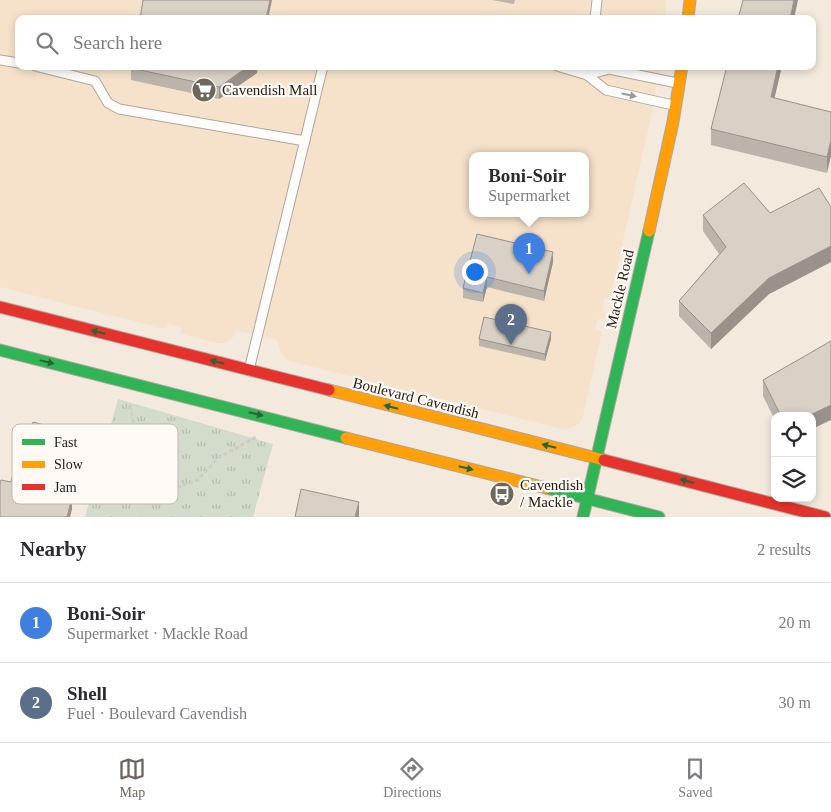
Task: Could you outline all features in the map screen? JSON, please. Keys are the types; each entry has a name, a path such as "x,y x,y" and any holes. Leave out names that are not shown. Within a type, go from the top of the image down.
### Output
{"main road":[{"path":"688,15 690,0"},
{"name":"Mackle Road","path":"583,517 645,249 676,105 682,70"},
{"name":"Boulevard Cavendish","path":"0,307 825,517"},
{"path":"0,350 659,517"}],"lane":[{"path":"595,15 597,0"},
{"path":"0,60 15,62"},
{"path":"51,70 95,81 108,103 119,109 305,141"},
{"path":"249,370 322,70"},
{"path":"614,70 680,83"},
{"path":"587,71 606,90 676,105"}],"path":[{"path":"130,400 130,412 135,424"},
{"path":"178,486 198,480 218,458 258,437 262,433"}],"shaded area":[{"path":"0,0 666,0 665,15 15,15 15,70 658,70 652,112 610,299 605,298 602,311 606,313 604,320 598,319 595,329 602,332 582,420 579,424 566,430 289,361 281,353 278,340 275,339 236,331 230,340 224,343 217,343 180,333 182,328 168,324 165,329 0,287"}],"green space":[{"path":"118,399 273,444 253,517 85,517 89,504 178,504 178,424 111,424"}],"building":[{"path":"143,0 270,0 267,15 141,15"},
{"path":"743,0 794,0 791,15 739,15"},
{"path":"140,70 243,70 219,87"},
{"path":"726,70 777,70 771,97 831,112 831,140 827,157 711,129"},
{"path":"744,183 770,213 819,188 831,207 831,246 769,278 711,333 679,301 726,247 703,215"},
{"path":"477,234 553,252 544,291 487,277 483,293 463,288"},
{"path":"484,317 551,332 545,354 479,339"},
{"path":"831,341 831,405 816,412 779,412 763,380"},
{"path":"12,478 12,504 70,504 67,517 0,517 1,480 11,482"},
{"path":"301,489 359,502 355,517 295,517"}],"traffic: fast":[{"path":"583,517 649,231"},
{"path":"0,350 346,438"},
{"path":"546,488 659,517"}],"traffic: slow":[{"path":"688,15 690,0"},
{"path":"649,231 673,122 681,70"},
{"path":"329,390 604,460"},
{"path":"346,438 546,488"}],"traffic: jam":[{"path":"0,307 329,390"},
{"path":"604,460 825,517"}],"place":[{"name":"Cavendish Mall","path":"204,90"},
{"name":"Boni-Soir","path":"529,274"},
{"name":"Shell","path":"511,345"},
{"name":"Cavendish / Mackle","path":"502,494"}]}
